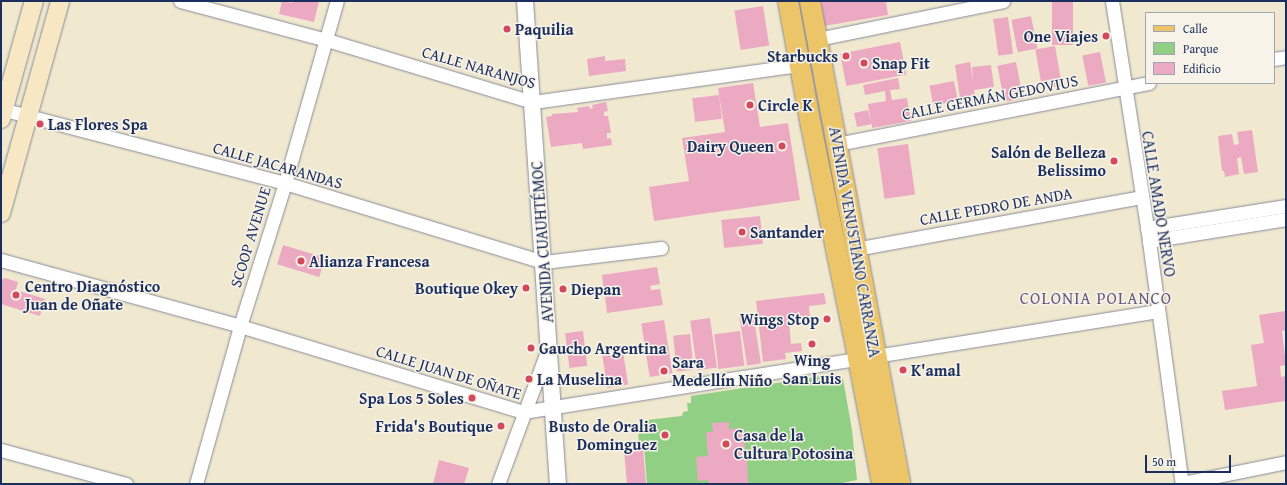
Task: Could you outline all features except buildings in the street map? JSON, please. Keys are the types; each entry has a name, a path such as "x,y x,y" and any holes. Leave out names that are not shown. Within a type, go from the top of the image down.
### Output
{"main road":[{"path":"2,112 34,1"},
{"path":"1,213 60,1"},
{"name":"AVENIDA VENUSTIANO CARRANZA","path":"788,1 812,134 900,484"},
{"name":"AVENIDA VENUSTIANO CARRANZA","path":"810,1 855,249 882,484"}],"street":[{"name":"CALLE NARANJOS","path":"180,1 327,40 533,102 800,65"},
{"name":"SCOOP AVENUE","path":"196,484 240,326 285,183 337,1"},
{"name":"AVENIDA CUAUHTÉMOC","path":"524,1 533,102 558,484"},
{"path":"817,39 1003,1"},
{"name":"CALLE AMADO NERVO","path":"1112,1 1124,88 1149,241 1182,483"},
{"path":"1275,60 1286,57"},
{"name":"CALLE GERMÁN GEDOVIUS","path":"837,144 1145,84"},
{"name":"CALLE JACARANDAS","path":"2,112 29,116 285,183 544,262"},
{"name":"CALLE PEDRO DE ANDA","path":"855,249 1142,197"},
{"path":"1147,228 1286,206"},
{"path":"1149,241 1286,219"},
{"path":"544,262 661,248"},
{"name":"CALLE JUAN DE OÑATE","path":"1,260 240,326 523,412 867,356 1158,311"},
{"path":"498,484 523,412 549,347"},
{"path":"1,450 126,484"},
{"path":"1182,483 1286,462"}],"green space":[{"path":"835,374 838,379 843,379 852,430 857,480 837,484 647,484 644,446 639,446 638,426 647,425 647,420 682,416 683,412 688,411 687,403 691,403 691,396"}],"place":[{"name":"Paquilia","path":"507,29"},
{"name":"One Viajes","path":"1106,36"},
{"name":"Starbucks","path":"846,56"},
{"name":"Snap Fit","path":"864,63"},
{"name":"Circle K","path":"750,105"},
{"name":"Las Flores Spa","path":"40,124"},
{"name":"Dairy Queen","path":"782,146"},
{"name":"Salón de Belleza Belissimo","path":"1114,161"},
{"name":"Santander","path":"742,232"},
{"name":"Alianza Francesa","path":"301,261"},
{"name":"Boutique Okey","path":"526,288"},
{"name":"Diepan","path":"563,289"},
{"name":"Centro Diagnóstico Juan de Oñate","path":"16,295"},
{"name":"Wings Stop","path":"827,319"},
{"name":"Wing San Luis","path":"812,344"},
{"name":"Gaucho Argentina","path":"531,348"},
{"name":"K'amal","path":"903,370"},
{"name":"Sara Medellín Niño","path":"664,371"},
{"name":"La Muselina","path":"529,379"},
{"name":"Spa Los 5 Soles","path":"472,398"},
{"name":"Frida's Boutique","path":"501,426"},
{"name":"Busto de Oralia Dominguez","path":"665,435"},
{"name":"Casa de la Cultura Potosina","path":"726,444"}],"district":[{"name":"COLONIA POLANCO","path":"1096,298"}]}
